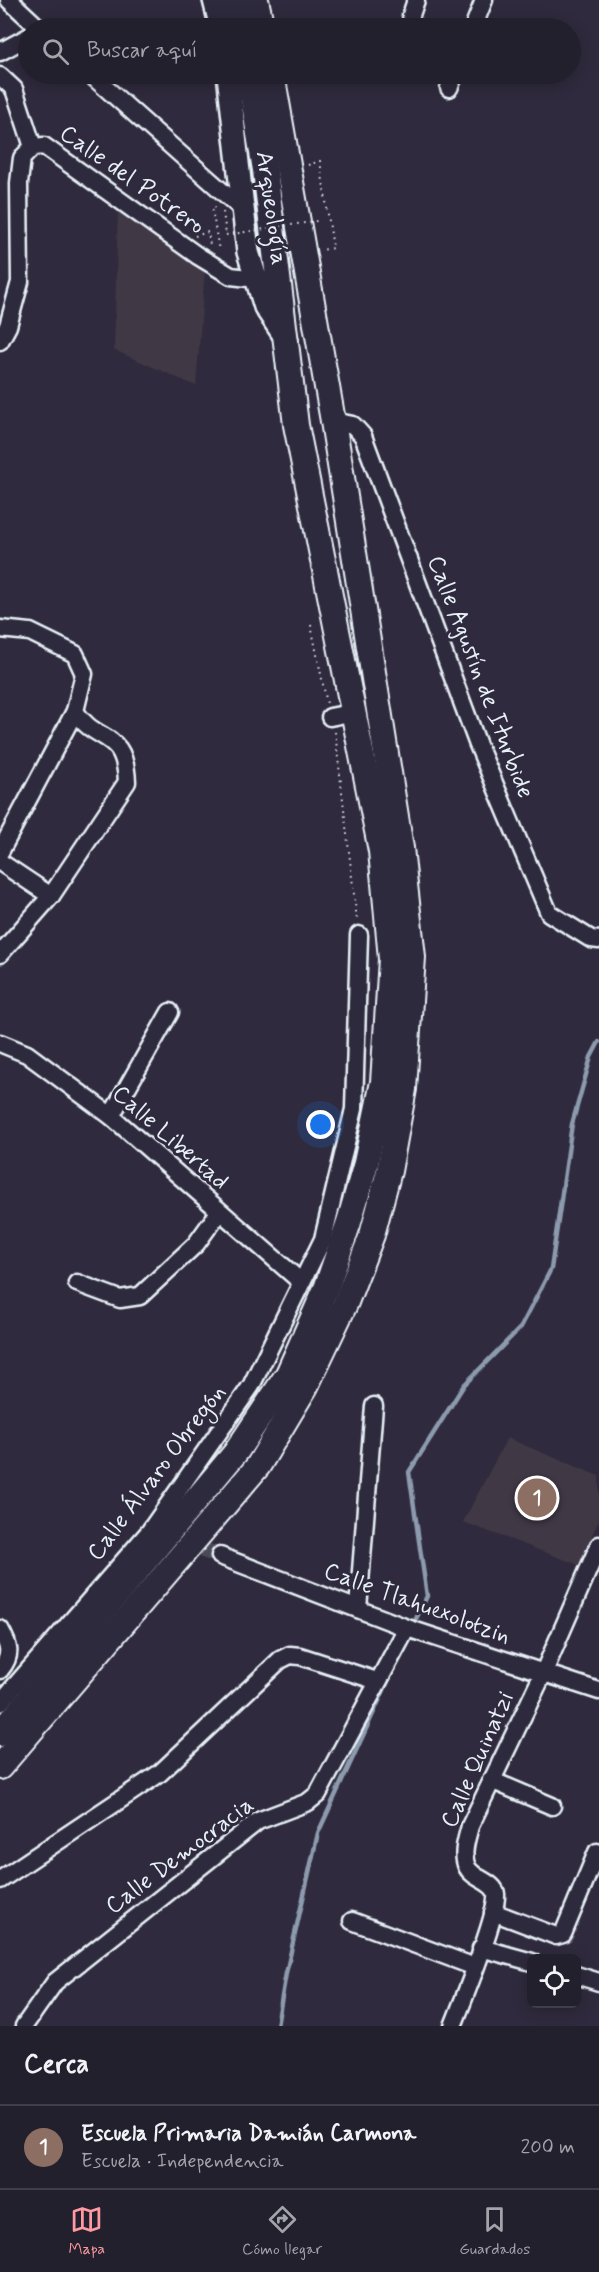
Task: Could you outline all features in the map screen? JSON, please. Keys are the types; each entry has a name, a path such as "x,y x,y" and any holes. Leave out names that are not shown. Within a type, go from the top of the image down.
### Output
{"highway":[{"path":"235,0 239,18"},
{"path":"256,0 260,18"},
{"path":"0,1734 236,1452 288,1374 327,1286 349,1222 366,1163 383,1082 391,959 381,851 296,425 279,279 250,84"},
{"path":"0,1767 258,1466 306,1386 346,1302 372,1235 389,1170 404,1089 413,957 389,767 333,421 274,84"}],"main road":[{"path":"214,0 218,18"},
{"name":"Arqueología","path":"229,84 242,208 255,281 268,313 287,340"}],"street":[{"path":"9,0 28,18"},
{"path":"476,18 484,0"},
{"path":"0,52 18,42"},
{"path":"0,76 14,89 33,147"},
{"path":"101,84 242,208"},
{"name":"Calle del Potrero","path":"0,341 8,326 20,282 19,183 22,158 33,147 44,146 198,256 231,276 255,281"},
{"path":"255,281 279,279"},
{"name":"Calle Agustín de Iturbide","path":"333,421 353,425 363,436 478,745 549,914 591,939 599,940"},
{"path":"0,629 30,632 75,654 84,674 75,711 0,852"},
{"path":"0,954 51,896 127,782 126,760 116,744 81,721 75,711"},
{"path":"330,717 355,712"},
{"path":"0,862 51,896"},
{"name":"Calle Álvaro Obregón","path":"0,1703 152,1532 251,1386 300,1281 323,1239 354,1109 359,935"},
{"path":"111,1116 170,1012"},
{"name":"Calle Libertad","path":"0,1043 27,1054 111,1116 300,1281"},
{"path":"77,1283 120,1299 140,1296 196,1244 219,1212"},
{"path":"358,1609 374,1406"},
{"name":"Calle Quinatzi","path":"453,2026 493,1912 496,1892 467,1867 464,1852 470,1826 543,1674 599,1545"},
{"name":"Calle Tlahuexolotzin","path":"220,1556 406,1628 543,1674 599,1690"},
{"name":"Calle Democracia","path":"24,2026 55,1982 230,1843 258,1821 308,1802 318,1794 406,1628"},
{"path":"0,1629 10,1651 8,1661 0,1670"},
{"path":"0,1880 160,1773 280,1660 290,1655 300,1656 377,1681"},
{"path":"491,1780 552,1806"},
{"path":"493,1912 556,1936 563,1935 597,1852"},
{"path":"352,1921 475,1967"},
{"path":"481,1948 527,1961"},
{"path":"581,1977 599,1982"}],"path":[{"path":"303,253 333,248 320,161 308,163 309,175"},
{"path":"220,257 212,208 222,206 226,235 317,221"},
{"path":"207,232 210,249"},
{"path":"311,625 330,717 338,738 359,935"}],"shaded area":[{"path":"118,208 205,268 196,386 114,350"},
{"path":"507,1438 599,1476 599,1520 579,1565 463,1522"}],"waterway":[{"path":"413,1625 427,1596 409,1472 464,1385 521,1327 551,1269 572,1124 591,1057 599,1042"},
{"path":"277,2026 286,1973 318,1833 390,1677"}],"tunnel":[{"path":"156,1533 220,1556"}],"place":[{"name":"Escuela Primaria Damián Carmona","path":"537,1498"}]}
